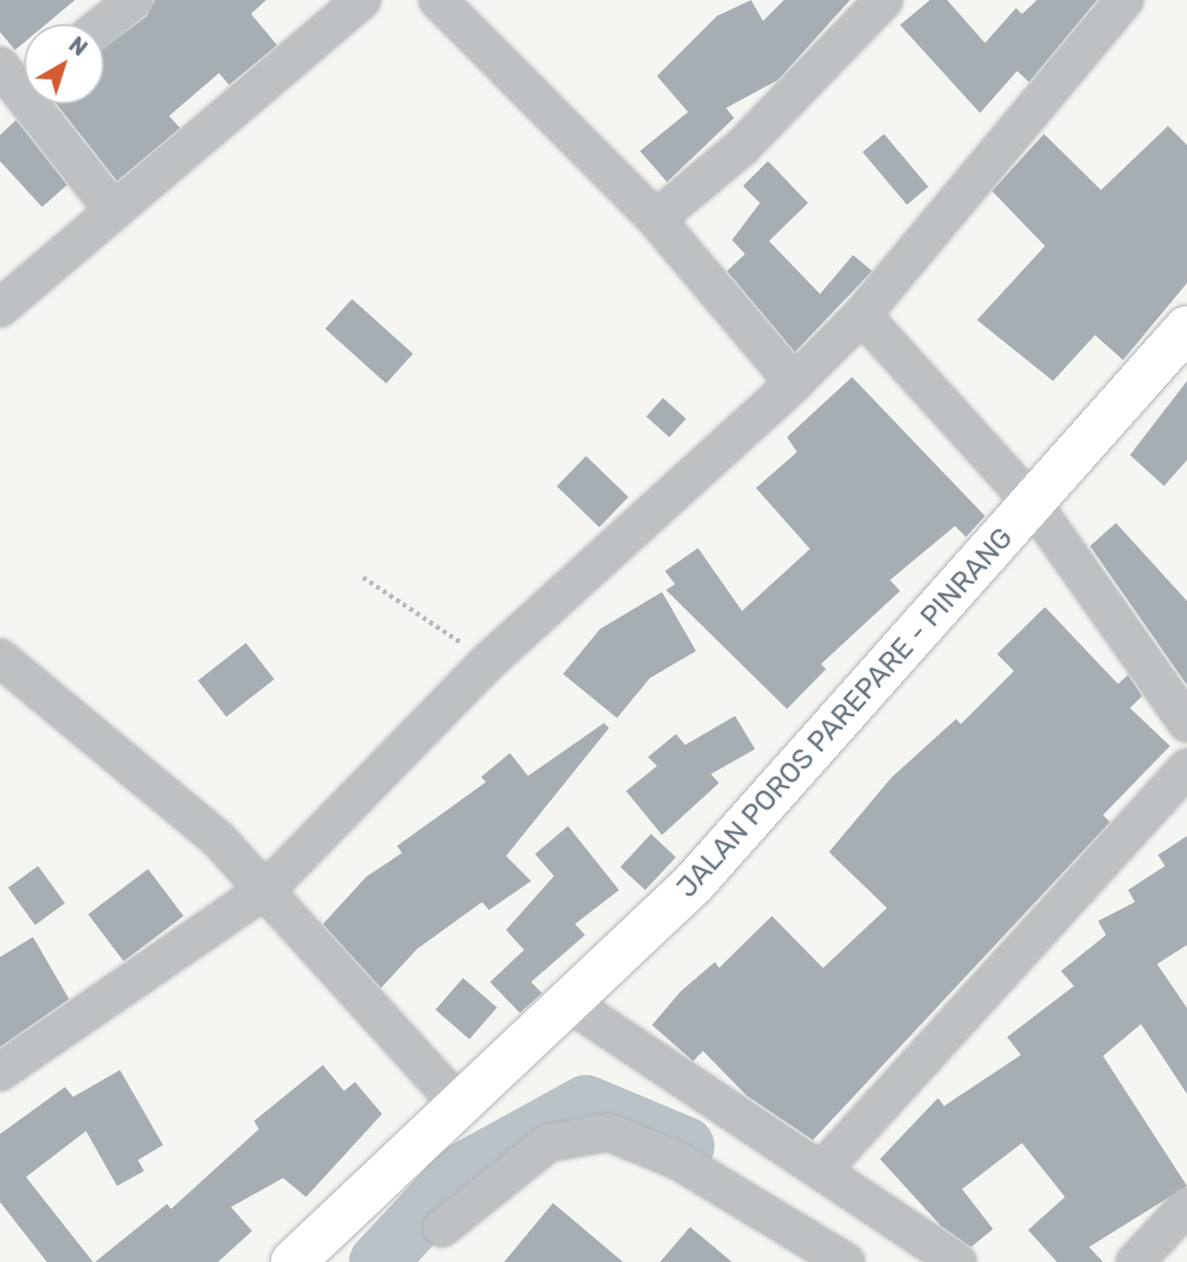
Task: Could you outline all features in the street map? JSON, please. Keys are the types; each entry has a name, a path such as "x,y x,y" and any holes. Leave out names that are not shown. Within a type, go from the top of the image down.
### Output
{"highway":[{"name":"JALAN POROS PAREPARE - PINRANG","path":"293,1262 459,1105 572,1005 797,775 1187,328"}],"street":[{"path":"104,24 134,0"},
{"path":"0,308 112,209 362,0"},
{"path":"438,0 656,219 794,383"},
{"path":"656,219 742,147 884,0"},
{"path":"0,1072 268,888 489,661 794,383 862,315 1109,6"},
{"path":"15,85 112,209"},
{"path":"862,315 1033,504 1187,723"},
{"path":"0,658 268,888 459,1105"},
{"path":"823,1169 1187,768"},
{"path":"572,1005 823,1169 957,1262"},
{"path":"442,1228 548,1143 609,1132 679,1161 846,1262"},
{"path":"1135,1262 1187,1206"}],"path":[{"path":"363,577 489,661"}],"building":[{"path":"0,0 75,0 46,24 24,24 24,42 15,50 0,32"},
{"path":"155,0 266,0 251,14 277,45 229,85 219,73 169,116 180,128 117,181 57,104 104,104 104,48 147,16"},
{"path":"751,0 763,21 784,0 850,0 778,80 726,108 734,118 667,182 640,151 688,112 657,76 717,16"},
{"path":"930,0 947,0 985,43 1016,8 1022,14 1037,0 1097,0 1029,82 1017,71 980,113 900,25"},
{"path":"16,120 67,185 42,207 0,161 0,135"},
{"path":"1168,126 1187,145 1187,283 1123,360 1095,335 1053,381 977,320 1045,246 992,191 1044,134 1101,190"},
{"path":"884,134 928,187 907,205 863,152"},
{"path":"768,161 808,203 769,241 820,294 853,255 872,271 795,352 727,271 745,254 732,240 760,203 743,186"},
{"path":"352,299 413,354 386,384 325,329"},
{"path":"852,377 985,516 966,537 955,526 890,580 900,591 821,664 826,669 787,709 666,590 675,584 665,571 698,548 742,611 810,549 756,488 797,452 787,437"},
{"path":"1187,381 1187,460 1164,486 1130,455"},
{"path":"663,398 686,419 669,437 646,417"},
{"path":"586,456 628,497 599,527 557,486"},
{"path":"1116,523 1187,601 1187,685 1090,546"},
{"path":"662,592 696,651 650,678 617,718 563,674 600,629"},
{"path":"1045,607 1118,684 1128,675 1142,696 1130,708 1170,746 1103,815 1110,822 813,1140 747,1096 703,1051 693,1061 652,1025 681,991 715,962 719,968 772,916 823,968 887,908 829,852 891,778 956,719 961,724 1014,671 997,654"},
{"path":"246,643 274,679 226,717 198,681"},
{"path":"735,716 755,749 711,774 719,783 662,835 626,791 657,766 648,757 676,734 685,745"},
{"path":"604,723 609,728 506,856 531,881 489,910 482,902 417,949 381,988 323,924 366,877 402,853 397,846 486,782 481,777 510,753 528,776"},
{"path":"568,826 619,890 575,924 585,935 531,982 542,993 520,1013 490,982 524,950 506,930 554,876 535,854"},
{"path":"651,834 676,857 645,890 620,867"},
{"path":"1187,836 1187,945 1157,964 1187,1008 1187,1094 1141,1024 1103,1056 1187,1186 1089,1247 1103,1262 1057,1262 1028,1230 1065,1197 1022,1143 962,1189 993,1229 971,1247 941,1226 880,1159 938,1098 944,1106 1021,1055 1007,1037 1074,986 1061,971 1106,935 1098,921 1135,902 1128,890 1165,866 1158,855"},
{"path":"38,866 65,903 35,925 8,888"},
{"path":"148,869 184,916 124,961 88,914"},
{"path":"33,937 69,999 0,1047 0,957"},
{"path":"463,978 497,1008 469,1039 435,1010"},
{"path":"323,1065 344,1091 355,1082 382,1114 306,1197 283,1178 231,1207 252,1231 218,1262 95,1262 167,1204 171,1209 259,1129 254,1121"},
{"path":"120,1070 163,1145 138,1160 144,1171 117,1186 86,1131 26,1177 93,1262 47,1262 0,1202 0,1134 65,1087 73,1097"},
{"path":"553,1203 623,1262 504,1262"},
{"path":"690,1227 732,1262 660,1262"}],"waterway":[{"path":"378,1262 462,1172 586,1104 686,1146"}]}
